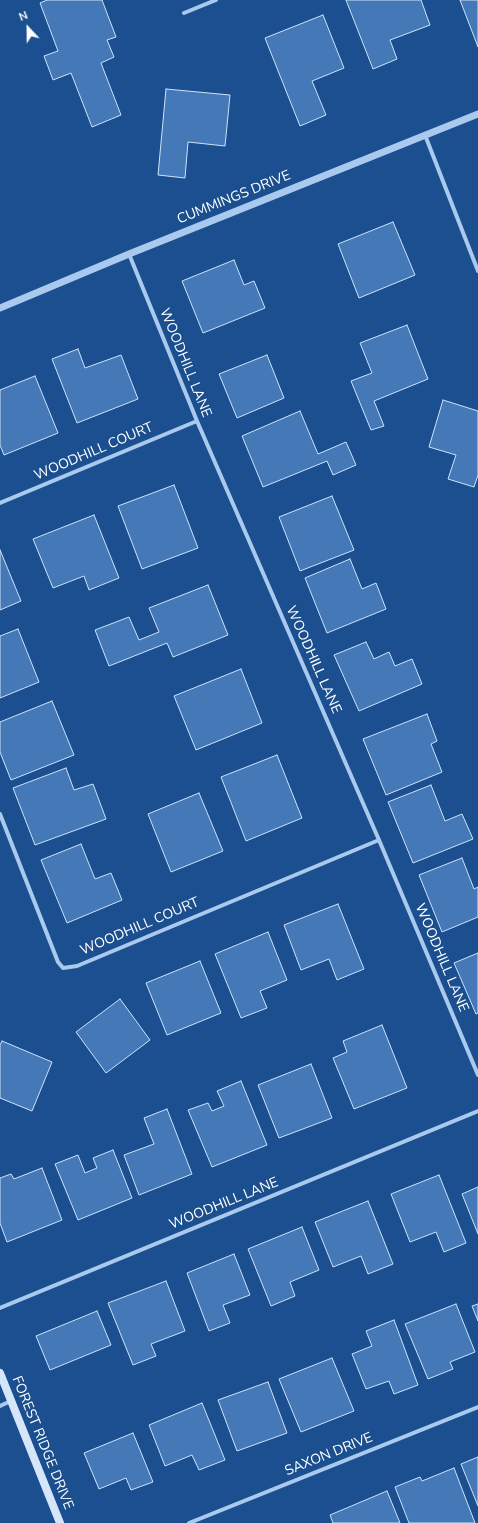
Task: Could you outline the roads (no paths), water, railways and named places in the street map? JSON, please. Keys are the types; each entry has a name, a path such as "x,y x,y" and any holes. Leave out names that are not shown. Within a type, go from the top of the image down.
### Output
{"main road":[{"name":"FOREST RIDGE DRIVE","path":"0,1373 60,1523"}],"street":[{"path":"184,13 216,0"},
{"name":"CUMMINGS DRIVE","path":"0,308 129,254 478,114"},
{"path":"425,135 478,271"},
{"name":"WOODHILL LANE","path":"129,254 197,421 379,840 478,1075"},
{"name":"WOODHILL COURT","path":"0,503 197,421"},
{"name":"WOODHILL COURT","path":"0,814 58,962 63,968 77,966 379,840"},
{"name":"WOODHILL LANE","path":"0,1308 478,1112"},
{"path":"0,1406 11,1401"},
{"name":"SAXON DRIVE","path":"189,1523 478,1407"}]}
